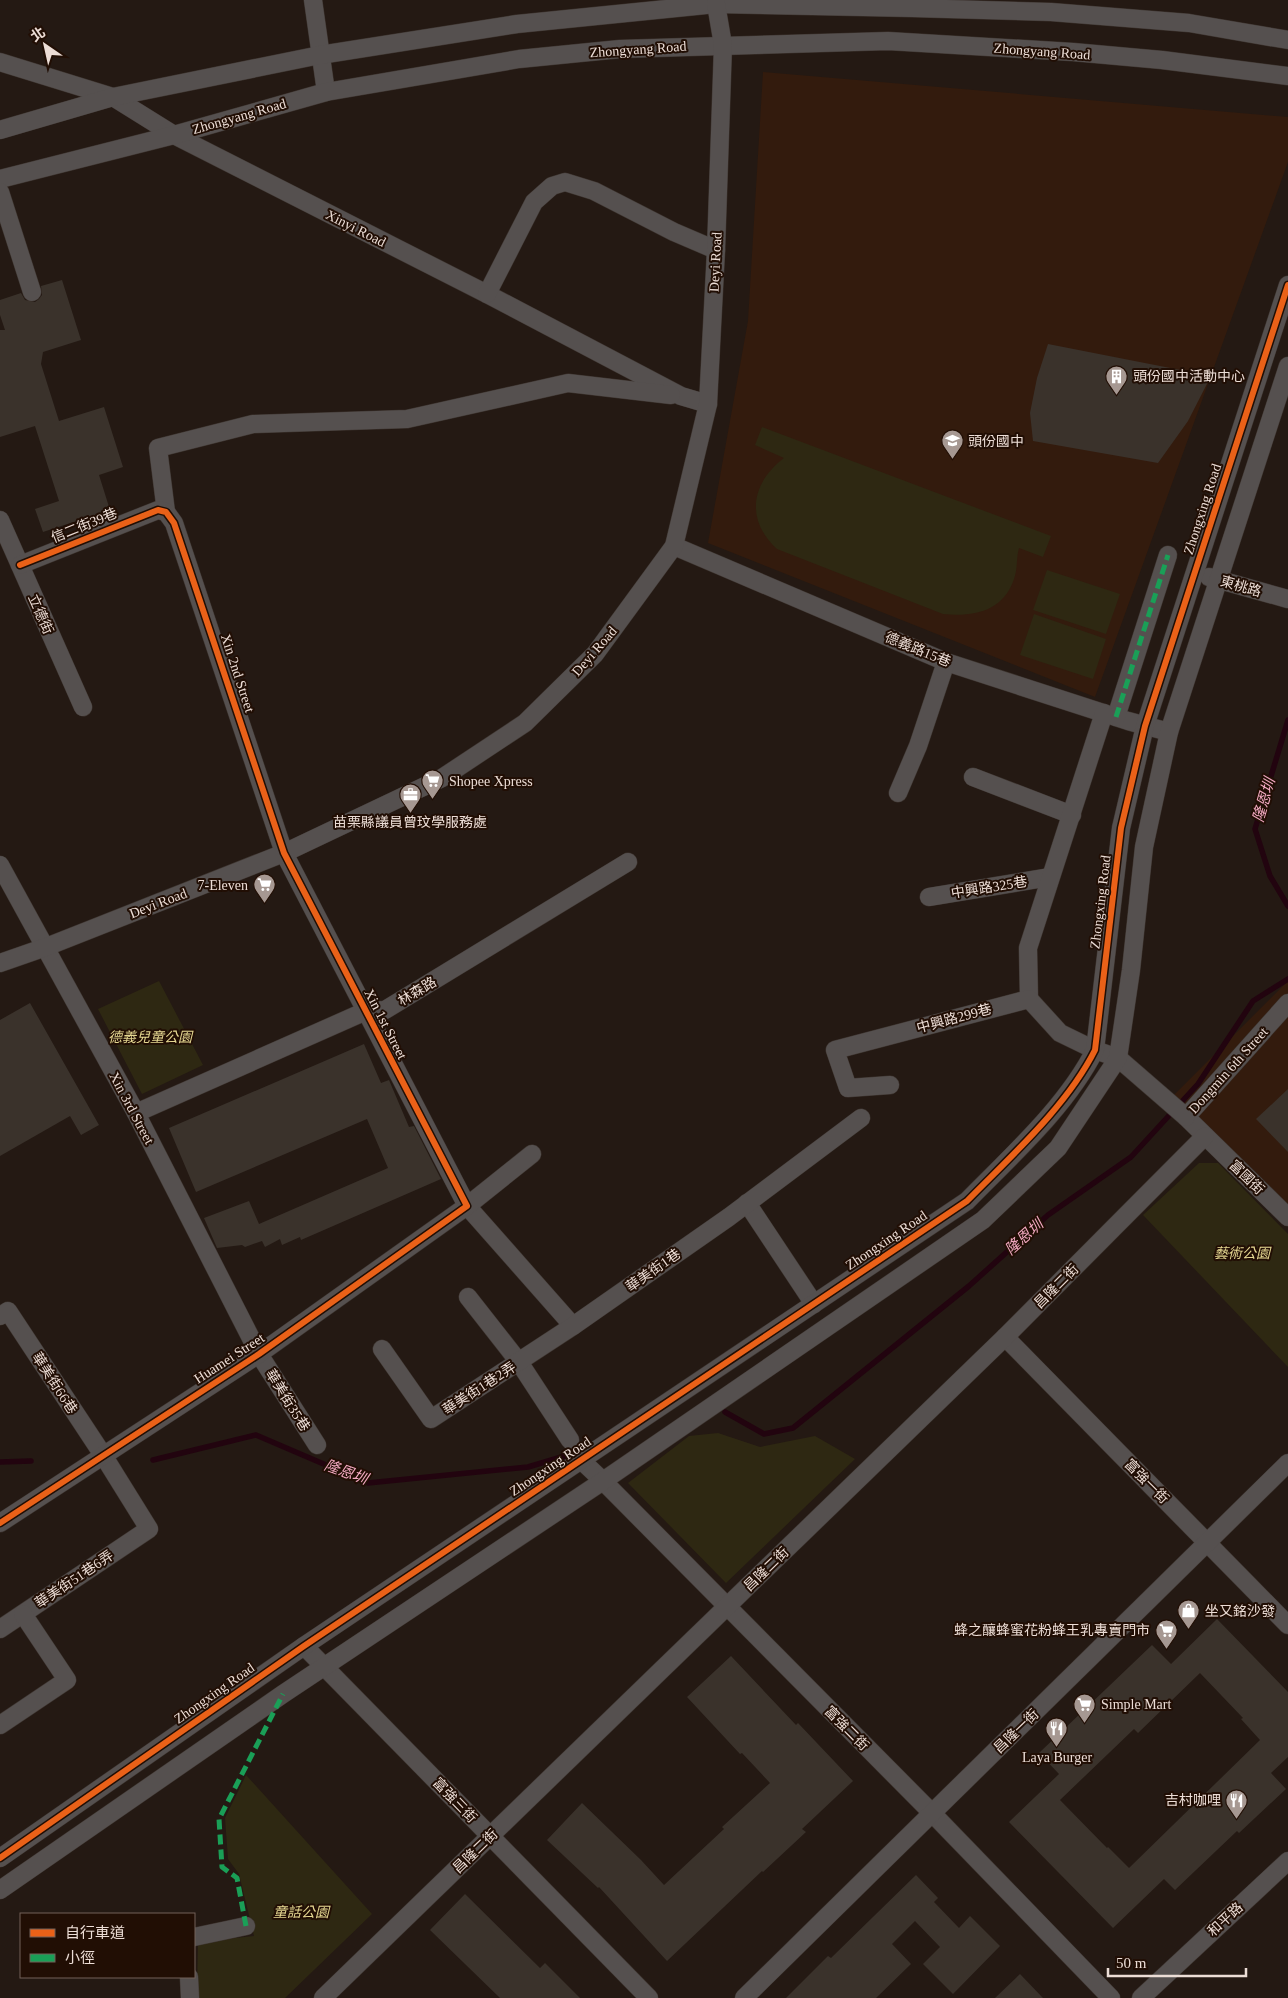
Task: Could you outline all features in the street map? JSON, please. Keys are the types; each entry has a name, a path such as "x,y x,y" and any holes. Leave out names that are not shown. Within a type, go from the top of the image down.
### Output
{"street":[{"path":"313,0 326,92"},
{"path":"0,130 113,97 320,54 517,24 716,4 913,4 1051,12 1179,22 1288,40"},
{"name":"Deyi Road","path":"0,963 46,947 284,853 442,778 525,723 595,654 674,546 708,404 716,250 723,45 716,4"},
{"name":"Zhongyang Road","path":"0,179 174,135 326,92 519,59 620,49 888,41 1083,53 1162,60 1288,76"},
{"name":"Xinyi Road","path":"0,62 113,97 174,135 487,294 681,396 708,404"},
{"path":"487,294 534,202 552,186 565,182 594,191 674,232 716,250"},
{"path":"0,192 32,292"},
{"name":"Zhongxing Road","path":"0,1858 304,1646 967,1201 1038,1129 1083,1072 1095,1050 1121,828 1145,726 1288,285"},
{"path":"0,1890 323,1667 603,1481 983,1220 1058,1148 1118,1058 1131,970 1144,847 1169,732 1220,580 1288,366"},
{"path":"162,511 158,448 253,424 407,419 568,383 681,396"},
{"name":"信二街39巷","path":"20,564 162,511"},
{"name":"Xin 2nd Street","path":"162,511 174,522 284,853"},
{"name":"立德街","path":"0,520 83,708"},
{"name":"德義路15巷","path":"674,546 946,662 1169,732"},
{"path":"1168,555 1050,877 1028,948 1029,999 1060,1033 1095,1050 1118,1058 1184,1115"},
{"name":"東桃路","path":"1195,572 1288,599"},
{"path":"898,793 918,746 946,662"},
{"path":"974,777 1072,815"},
{"name":"Xin 1st Street","path":"284,853 467,1206"},
{"name":"林森路","path":"136,1113 366,1011 385,1010 628,862"},
{"name":"Xin 3rd Street","path":"0,865 136,1113 259,1354"},
{"name":"中興路325巷","path":"929,897 1050,877"},
{"name":"中興路299巷","path":"890,1086 848,1088 835,1050 1029,999"},
{"name":"Dongmin 6th Street","path":"1205,1136 1184,1115 1288,1003"},
{"name":"華美街1巷","path":"573,1326 747,1203 861,1118"},
{"name":"富國街","path":"1205,1136 1288,1217"},
{"name":"昌隆二街","path":"323,1998 1005,1337 1205,1136"},
{"name":"Huamei Street","path":"0,1523 259,1354 467,1206 532,1154"},
{"path":"747,1203 814,1304"},
{"path":"467,1206 573,1326"},
{"path":"468,1297 519,1362 570,1440"},
{"name":"華美街66巷","path":"4,1313 103,1455 149,1529"},
{"name":"華美街1巷2弄","path":"382,1349 431,1419 573,1326"},
{"name":"富強一街","path":"1005,1337 1288,1625"},
{"name":"華美街35巷","path":"259,1354 317,1445"},
{"name":"富強二街","path":"581,1460 932,1813 1111,1998"},
{"name":"昌隆一街","path":"744,1998 1288,1463"},
{"name":"華美街51巷6弄","path":"0,1629 149,1529"},
{"path":"0,1725 67,1680 23,1614"},
{"name":"富強三街","path":"304,1646 649,1998"},
{"name":"和平路","path":"1141,1998 1288,1861"},
{"path":"195,1936 246,1926"},
{"path":"188,1978 190,1998"}],"shaded area":[{"name":"頭份國中","path":"763,72 1288,117 1288,162 1095,697 708,543 748,321"},
{"path":"1288,981 1288,1223 1166,1103"}],"green space":[{"path":"762,427 1051,536 1043,557 1019,548 1014,579 1002,599 986,610 954,615 943,614 777,549 767,538 760,526 756,514 756,502 764,479 784,458 755,445"},
{"path":"1047,570 1120,594 1106,634 1033,610"},
{"path":"1034,614 1106,639 1093,679 1020,655"},
{"name":"德義兒童公園","path":"159,981 203,1065 142,1094 98,1009"},
{"name":"藝術公園","path":"1199,1163 1218,1163 1288,1234 1288,1367 1143,1215"},
{"path":"718,1433 760,1447 815,1436 855,1459 726,1583 628,1483 689,1436"},
{"name":"童話公園","path":"246,1775 372,1914 285,1998 198,1998 198,1942 254,1936 239,1874 228,1859 225,1818"}],"building":[{"path":"62,280 81,340 43,352 41,364 59,421 104,407 123,467 99,475 110,510 43,532 35,509 59,501 35,426 0,437 0,330 5,330 0,315 0,300 21,293 25,300 35,302 42,295 41,286"},
{"name":"頭份國中活動中心","path":"1048,344 1211,376 1188,421 1158,463 1033,441 1030,413 1037,378"},
{"path":"30,1003 99,1125 81,1135 70,1116 0,1156 0,1020"},
{"path":"364,1044 381,1083 389,1080 409,1127 414,1126 441,1179 301,1240 300,1237 282,1245 280,1239 265,1247 262,1241 245,1247 242,1245 217,1248 204,1218 249,1201 259,1224 388,1168 367,1119 196,1192 169,1128"},
{"path":"1288,1089 1288,1152 1256,1119"},
{"path":"1217,1619 1288,1692 1288,1757 1271,1773 1286,1789 1239,1833 1237,1831 1175,1890 1164,1879 1113,1928 1009,1822 1059,1774 1039,1753 1152,1645 1171,1664","holes":["1200,1673 1243,1718 1241,1719 1260,1740 1129,1868 1060,1800 1134,1729 1138,1733"]},
{"path":"731,1656 796,1725 798,1723 853,1781 802,1829 806,1832 667,1961 599,1887 547,1840 582,1803 664,1885 724,1829 722,1827 770,1783 687,1697"},
{"path":"916,1875 938,1898 934,1902 959,1928 970,1916 1000,1946 953,1994 923,1964 940,1947 915,1921 892,1944 911,1964 876,1998 786,1998 828,1956 831,1958"},
{"path":"465,1894 540,1968 545,1963 580,1998 500,1998 430,1930"},
{"path":"1020,1974 1043,1998 995,1998"}],"waterway":[{"name":"隆恩圳","path":"1288,720 1255,829 1270,876 1288,906"},
{"name":"隆恩圳","path":"725,1412 764,1434 793,1428 969,1286 1048,1215 1131,1157 1198,1084 1253,1001 1288,979"},
{"name":"隆恩圳","path":"153,1460 256,1435 368,1483 528,1467 575,1453"},
{"name":"隆恩圳","path":"0,1462 31,1461"}],"marked path":[{"path":"1116,717 1168,555"},
{"path":"246,1926 237,1878 222,1867 219,1819 283,1694"}],"cycle path":[{"path":"0,1858 304,1646 967,1201 1054,1111 1083,1071 1095,1050 1121,828 1145,726 1288,285"},
{"path":"0,1523 259,1354 467,1206 284,853 174,523 166,512 158,510 20,565"}],"place":[{"name":"頭份國中活動中心","path":"1117,395"},
{"name":"頭份國中","path":"952,460"},
{"name":"Shopee Xpress","path":"433,800"},
{"name":"苗栗縣議員曾玟學服務處","path":"410,813"},
{"name":"7-Eleven","path":"264,904"},
{"name":"坐又銘沙發","path":"1189,1630"},
{"name":"蜂之釀蜂蜜花粉蜂王乳專賣門市","path":"1166,1649"},
{"name":"Simple Mart","path":"1085,1723"},
{"name":"Laya Burger","path":"1057,1748"},
{"name":"吉村咖哩","path":"1237,1819"}]}
